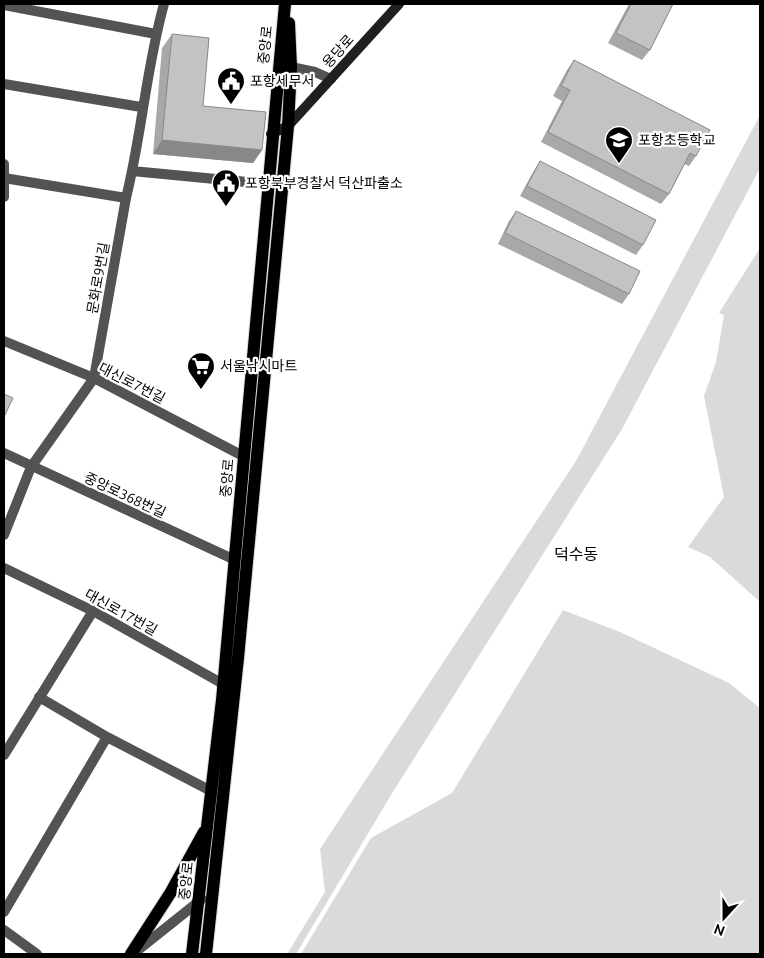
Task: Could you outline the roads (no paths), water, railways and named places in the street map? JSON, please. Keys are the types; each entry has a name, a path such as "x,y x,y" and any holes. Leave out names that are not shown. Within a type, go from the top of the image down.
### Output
{"main road":[{"name":"중앙로","path":"192,954 223,684 285,4"},
{"name":"중앙로","path":"206,954 215,889 288,126 291,67 290,4"},
{"name":"용당로","path":"272,134 288,126 399,4"},
{"path":"132,954 171,892 207,828"}],"street":[{"name":"문화로9번길","path":"4,535 32,467 94,378 132,171 141,107 164,4"},
{"path":"4,5 156,34"},
{"path":"291,67 315,72 331,79"},
{"path":"4,84 141,107"},
{"path":"4,164 4,197"},
{"path":"132,171 268,184"},
{"path":"4,178 126,198"},
{"name":"대신로7번길","path":"4,341 94,378 244,456"},
{"name":"중앙로368번길","path":"4,453 235,560"},
{"name":"대신로17번길","path":"4,568 93,611 223,684"},
{"path":"4,755 93,611"},
{"path":"39,697 107,737 211,791"},
{"path":"4,912 107,737"},
{"path":"132,954 215,889"},
{"path":"4,930 36,954"}],"place":[{"name":"포항세무서","path":"231,105"},
{"name":"포항초등학교","path":"619,164"},
{"name":"포항북부경찰서 덕산파출소","path":"226,207"},
{"name":"서울낚시마트","path":"201,390"}],"district":[{"name":"덕수동","path":"576,554"}]}
